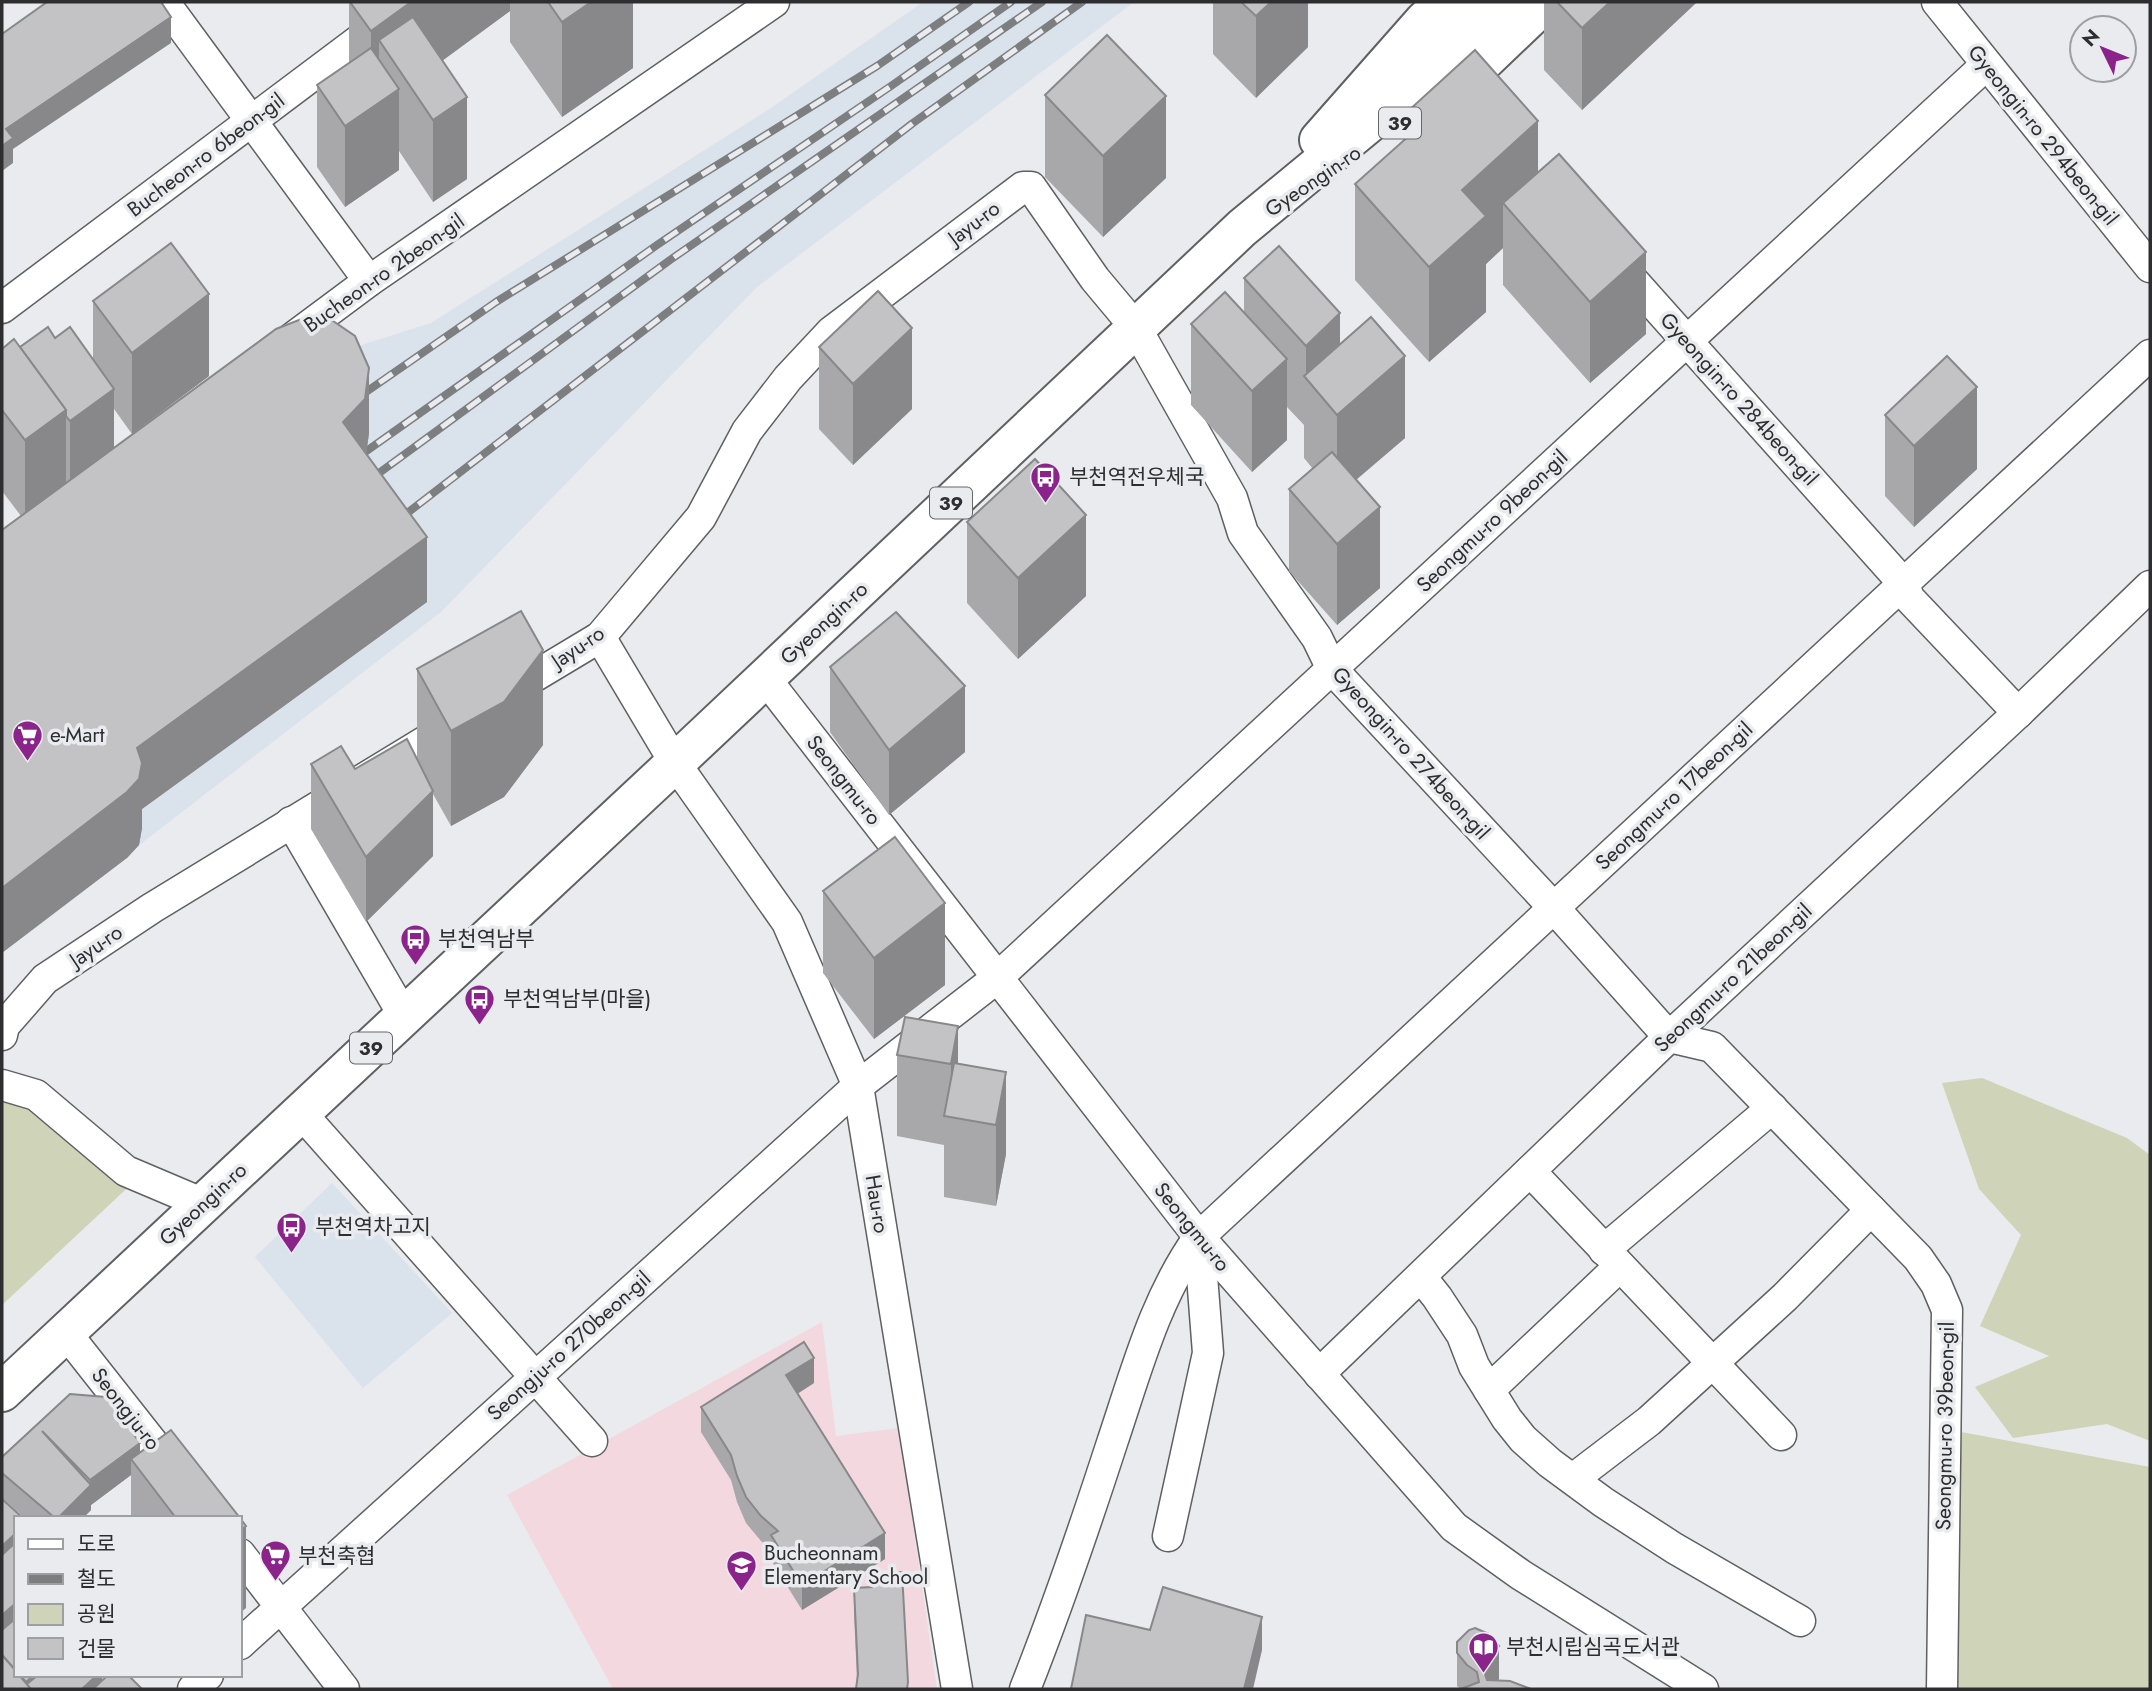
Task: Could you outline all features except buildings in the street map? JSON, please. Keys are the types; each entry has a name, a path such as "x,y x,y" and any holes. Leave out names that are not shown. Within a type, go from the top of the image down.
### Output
{"main road":[{"name":"Gyeongin-ro","path":"1242,228 1424,21 1444,2"},
{"name":"Gyeongin-ro","path":"2,1392 1242,228 1441,63 1506,2"},
{"name":"Gyeongin-ro","path":"1242,228 1468,95 1546,2"}],"street":[{"path":"164,2 369,281"},
{"name":"Bucheon-ro 6beon-gil","path":"2,308 410,2"},
{"name":"Bucheon-ro 2beon-gil","path":"269,356 369,281 774,2"},
{"path":"1242,228 1474,2"},
{"name":"Gyeongin-ro 294beon-gil","path":"1937,2 2150,267"},
{"name":"Seongmu-ro 9beon-gil","path":"997,978 1986,65"},
{"name":"Jayu-ro","path":"2,1035 4,1026 45,979 152,908 291,822 600,637 701,517 747,431 788,378 831,332 1023,187 1031,187"},
{"name":"Gyeongin-ro 274beon-gil","path":"1031,187 1095,279 1136,328 1232,498 1243,533 1317,638 1332,669 1670,1037"},
{"name":"Gyeongin-ro 284beon-gil","path":"1605,249 1904,584 1909,597 2018,713"},
{"name":"Seongmu-ro 17beon-gil","path":"1025,1689 1060,1599 1167,1288 1199,1237 2150,355"},
{"name":"Seongmu-ro 21beon-gil","path":"1319,1374 1670,1037 2018,713 2150,586"},
{"name":"Hau-ro","path":"600,637 675,763 787,922 858,1086 957,1689"},
{"name":"Seongmu-ro","path":"765,678 1199,1237 1454,1527 1521,1575 1703,1689"},
{"path":"291,822 404,1016"},
{"name":"Seongju-ro 270beon-gil","path":"242,1642 858,1086 997,978"},
{"name":"Seongmu-ro 39beon-gil","path":"1670,1037 1712,1046 1918,1258 1936,1284 1947,1310 1942,1689"},
{"path":"2,1085 36,1094 127,1171 204,1204"},
{"path":"1489,1390 1612,1258 1772,1108"},
{"path":"301,1113 593,1441"},
{"path":"1530,1171 1781,1436"},
{"path":"1573,1479 1649,1421 1785,1297 1871,1210"},
{"path":"1168,1536 1208,1353 1199,1237"},
{"path":"1420,1277 1462,1335 1474,1366 1514,1429 1550,1463 1603,1502 1674,1548 1800,1621"},
{"name":"Seongju-ro","path":"66,1333 210,1516"},
{"path":"242,1556 344,1689"},
{"path":"193,1689 206,1677"}],"shaded area":[{"path":"923,2 1134,2 757,287 441,612 2,951 311,361 431,323 771,108"},
{"path":"332,1183 452,1313 363,1388 255,1257"},
{"name":"Bucheonnam Elementary School","path":"822,1322 836,1436 899,1428 937,1689 613,1689 507,1495"}],"green space":[{"path":"1982,1078 2127,1138 2150,1155 2150,1441 2107,1424 2013,1438 1975,1387 2049,1356 1980,1326 2021,1235 1979,1189 1942,1083"},
{"path":"2,1086 139,1177 2,1305"},
{"path":"1961,1432 2150,1467 2150,1689 1954,1689"}],"railway":[{"path":"353,401 496,302 877,66 969,2"},
{"path":"351,462 657,245 1011,2"},
{"path":"364,484 670,260 1042,2"},
{"path":"393,524 913,123 1082,2"}],"place":[{"name":"부천역전우체국","path":"1046,504"},
{"name":"e-Mart","path":"27,762"},
{"name":"부천역남부","path":"415,966"},
{"name":"부천역남부(마을)","path":"480,1026"},
{"name":"부천역차고지","path":"292,1254"},
{"name":"부천축협","path":"275,1583"},
{"name":"Bucheonnam Elementary School","path":"741,1592"},
{"name":"부천시립심곡도서관","path":"1483,1674"}]}
